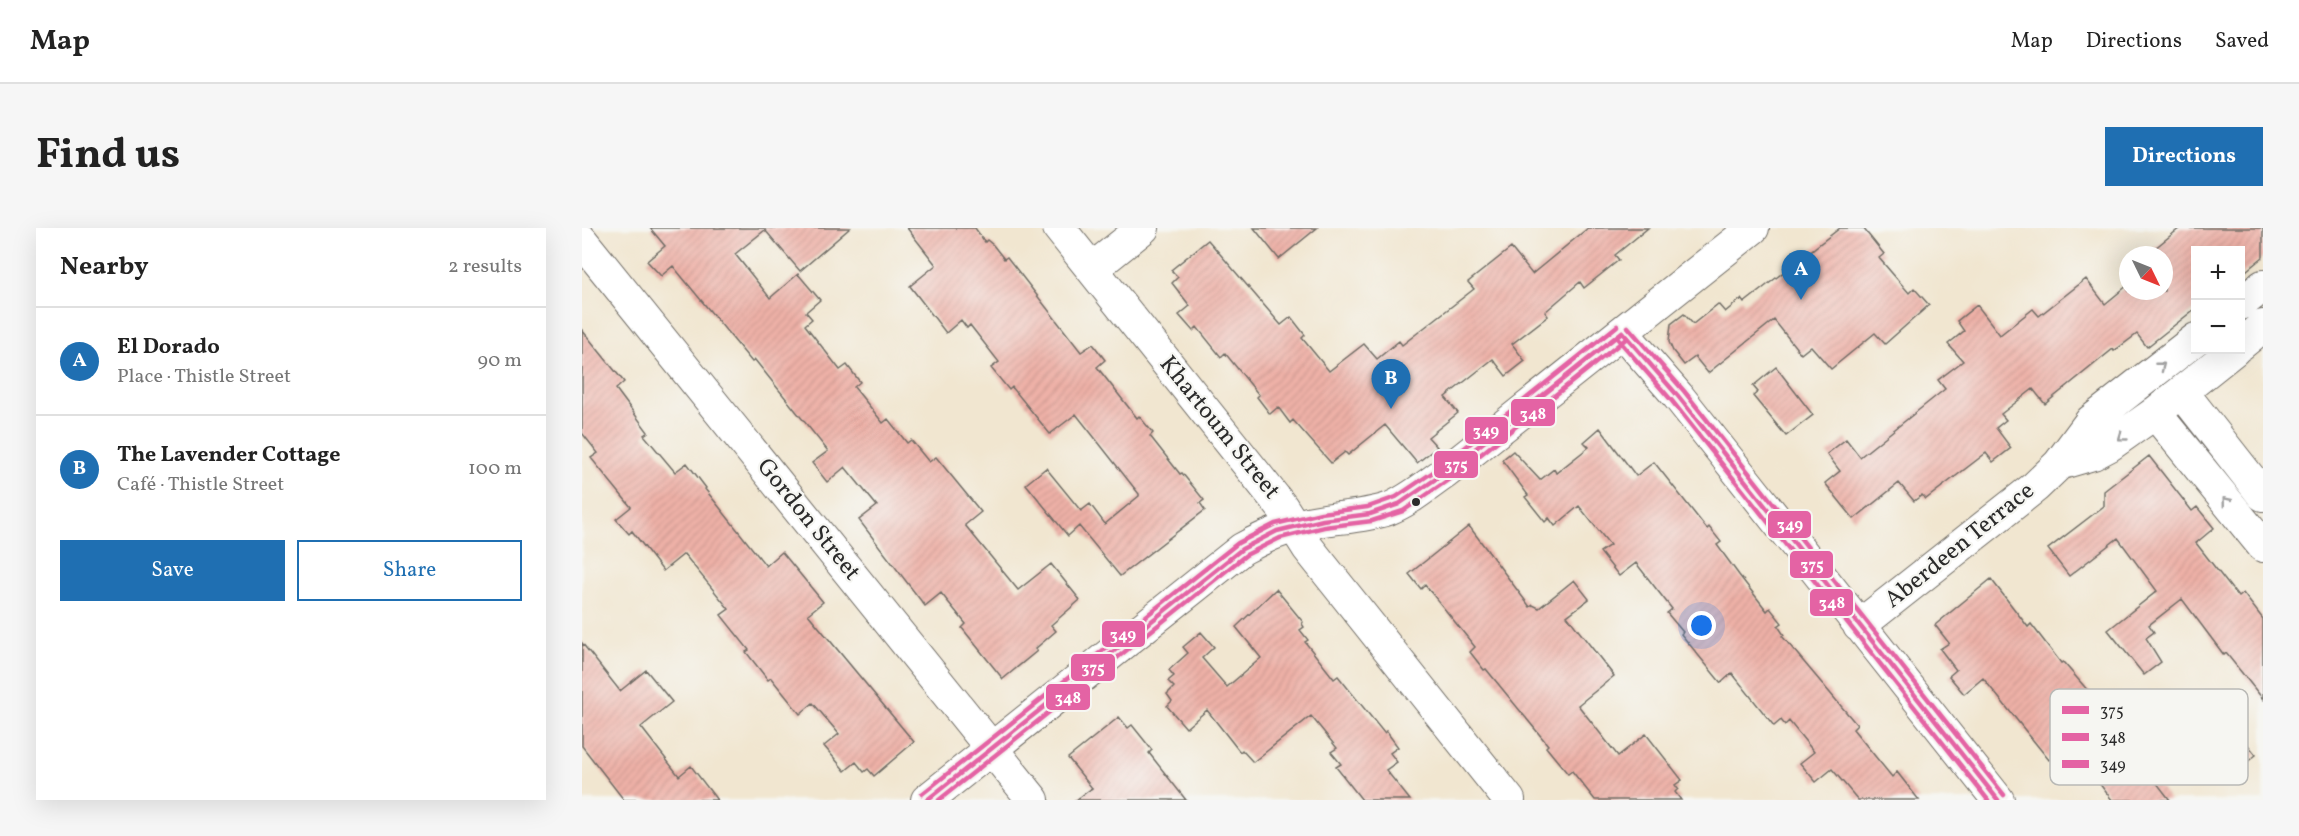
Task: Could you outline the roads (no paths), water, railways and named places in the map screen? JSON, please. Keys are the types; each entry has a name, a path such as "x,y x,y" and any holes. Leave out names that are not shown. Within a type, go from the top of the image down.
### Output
{"street":[{"name":"Khartoum Street","path":"1059,228 1282,507 1308,548 1509,800"},
{"path":"1092,269 1143,228"},
{"path":"927,800 1233,556 1260,539 1294,526 1370,514 1399,504 1446,471 1753,228"},
{"name":"Gordon Street","path":"582,241 1033,800"},
{"path":"2245,301 2263,286"},
{"path":"2245,342 2263,326"},
{"path":"1622,332 1678,396 1998,800"},
{"name":"Aberdeen Terrace","path":"1859,626 2035,488 2059,464 2091,421 2191,343"},
{"name":"Aberdeen Terrace","path":"2059,464 2093,454 2110,445 2155,413 2229,354"},
{"path":"2182,392 2263,495"},
{"path":"2155,413 2263,546"}],"place":[{"name":"El Dorado","path":"1801,300"},
{"name":"The Lavender Cottage","path":"1391,409"}]}
